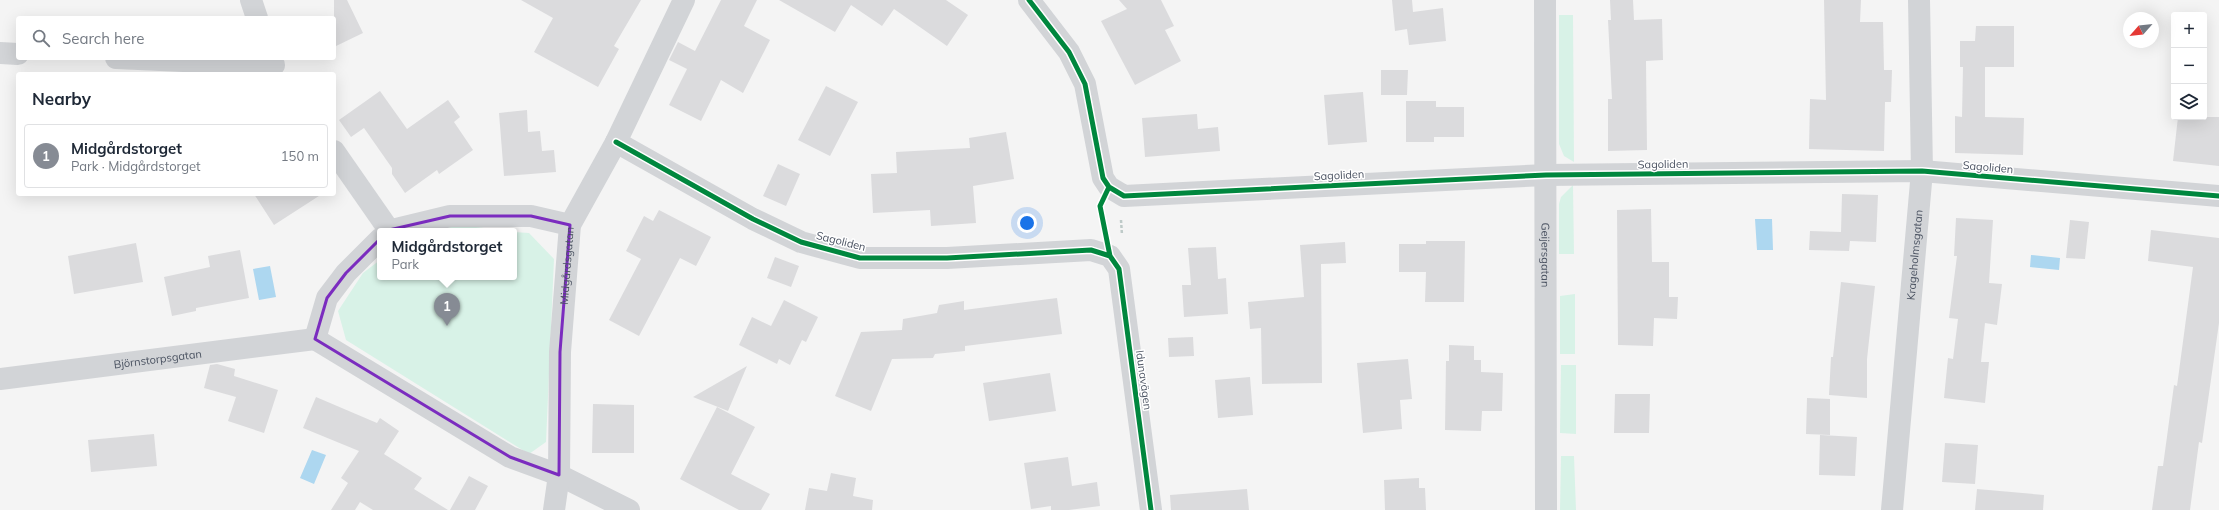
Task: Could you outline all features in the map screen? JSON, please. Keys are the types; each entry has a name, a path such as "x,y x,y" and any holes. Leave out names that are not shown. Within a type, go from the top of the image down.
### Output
{"street":[{"path":"251,0 256,16"},
{"name":"Midgårdsgatan","path":"554,510 559,475 560,352 570,226 616,142 684,0"},
{"path":"1029,0 1069,52 1086,84 1103,178 1116,191"},
{"name":"Geijersgatan","path":"1545,0 1546,510"},
{"name":"Krageholmsgatan","path":"1892,510 1922,171 1919,0"},
{"path":"0,53 16,54"},
{"path":"156,60 275,66"},
{"name":"Sagoliden","path":"616,142 753,218 794,238 860,258 947,258 1091,250 1114,262"},
{"path":"336,154 383,228"},
{"name":"Sagoliden","path":"1116,191 1546,175 1922,171 2219,196"},
{"path":"405,228 450,216 531,216 570,226"},
{"path":"377,242 346,273 327,298 315,339 510,457 559,475 628,510"},
{"name":"Idunavägen","path":"1114,262 1151,510"},
{"name":"Björnstorpsgatan","path":"0,379 315,339"}],"path":[{"path":"1114,262 1125,258 1116,191"}],"highlighted area":[{"path":"450,216 531,216 570,225 560,352 559,475 510,457 315,339 327,298 346,273 389,230"}],"green space":[{"path":"1559,15 1573,15 1574,162 1564,156 1559,144"},
{"path":"1573,185 1574,254 1559,254 1559,204 1561,197"},
{"path":"459,225 484,228 447,228"},
{"path":"517,232 529,233 554,259 546,442 529,454 346,340 338,311 363,273 377,262 377,280 517,280"},
{"path":"1575,294 1575,354 1560,354 1560,296"},
{"path":"1561,365 1576,365 1576,434 1560,433"},
{"path":"1561,456 1574,456 1576,510 1560,510"}],"water":[{"path":"1755,219 1772,219 1773,250 1757,250"},
{"path":"2031,255 2060,258 2059,270 2030,267"},
{"path":"270,266 276,297 259,300 253,269"},
{"path":"312,450 326,455 314,484 300,478"}],"building":[{"path":"334,0 347,0 363,33 336,46 336,16 334,16"},
{"path":"521,0 641,0 614,46 619,49 598,87 534,52 553,18"},
{"path":"721,0 757,0 744,26 770,40 743,93 721,80 701,121 669,105 687,69 669,60 678,42 695,51"},
{"path":"779,0 946,0 968,15 947,46 894,9 882,26 851,5 835,32"},
{"path":"1119,0 1161,0 1174,26 1165,30 1181,61 1135,85 1101,21 1127,9"},
{"path":"1392,0 1412,0 1413,12 1443,8 1446,41 1409,45 1407,29 1395,31"},
{"path":"1610,0 1633,0 1634,20 1662,19 1663,60 1646,61 1647,150 1608,151 1608,99 1612,99 1608,20 1611,20"},
{"path":"1824,0 1861,0 1860,22 1883,22 1884,70 1892,70 1891,102 1885,102 1884,151 1809,149 1810,99 1826,100"},
{"path":"1976,26 2014,26 2014,67 1985,67 1985,117 2024,118 2023,155 1955,153 1955,116 1962,117 1963,67 1960,67 1960,41 1975,41"},
{"path":"1381,70 1408,70 1407,95 1381,95"},
{"path":"826,86 858,102 830,156 798,140"},
{"path":"380,91 407,129 448,100 460,117 454,122 473,150 439,174 437,170 405,193 392,174 392,168 364,128 351,137 339,120"},
{"path":"1363,92 1367,142 1328,145 1324,95"},
{"path":"1406,101 1436,101 1436,107 1464,107 1464,137 1434,137 1434,142 1406,142"},
{"path":"527,110 528,132 540,131 542,151 554,150 556,172 504,176 499,113"},
{"path":"1197,114 1198,129 1218,127 1220,151 1145,157 1142,118"},
{"path":"2207,117 2219,117 2219,166 2173,161 2178,120 2207,120"},
{"path":"1006,132 1014,179 973,186 976,223 931,226 930,210 873,213 871,174 897,173 896,152 970,148 969,138"},
{"path":"778,164 800,174 786,206 763,196"},
{"path":"1842,194 1878,195 1876,242 1850,241 1849,251 1809,250 1810,231 1841,232"},
{"path":"255,196 319,196 274,225"},
{"path":"1651,209 1652,262 1669,262 1669,297 1678,297 1677,319 1654,318 1653,346 1618,345 1617,210"},
{"path":"659,210 711,237 696,266 680,258 639,336 609,320 641,259 626,251 644,216 653,221"},
{"path":"1956,218 1993,220 1989,283 2002,284 1997,325 1985,323 1981,362 1989,362 1985,403 1944,398 1948,358 1953,359 1958,319 1949,318 1957,256 1954,256"},
{"path":"2070,220 2089,222 2085,259 2066,258"},
{"path":"2151,230 2219,238 2219,323 2202,443 2199,442 2190,510 2152,510 2158,466 2163,466 2174,385 2177,386 2193,267 2148,261"},
{"path":"1426,241 1465,241 1464,302 1425,302 1426,272 1399,272 1399,244 1426,244"},
{"path":"1345,242 1346,263 1321,264 1322,383 1262,384 1261,328 1250,329 1248,302 1304,297 1300,245"},
{"path":"136,243 143,282 74,294 68,256"},
{"path":"1216,247 1218,279 1226,278 1228,314 1184,317 1182,285 1191,285 1188,248"},
{"path":"240,250 249,298 196,308 196,311 172,316 164,277 210,267 208,256"},
{"path":"775,257 799,266 791,287 767,278"},
{"path":"1841,282 1875,286 1867,359 1867,398 1829,395 1831,357 1833,357"},
{"path":"1057,298 1062,334 965,346 965,351 935,354 933,358 892,359 871,411 835,396 861,332 902,330 903,319 937,313 939,305 964,301 964,310"},
{"path":"784,300 818,317 806,342 802,340 790,365 779,359 777,364 739,345 752,317 771,326"},
{"path":"1193,337 1194,356 1169,357 1168,338"},
{"path":"1449,345 1474,346 1474,360 1481,360 1481,372 1503,373 1502,411 1482,411 1481,431 1445,430 1446,361 1449,361"},
{"path":"1408,359 1412,399 1400,400 1402,429 1363,433 1357,363"},
{"path":"217,364 235,369 234,376 278,390 264,433 228,421 236,397 204,388 210,365"},
{"path":"747,366 728,411 693,397"},
{"path":"1050,373 1056,411 989,421 983,383"},
{"path":"1250,377 1253,415 1218,418 1215,380"},
{"path":"1615,394 1650,394 1649,433 1614,433"},
{"path":"316,397 377,423 380,418 399,431 384,454 422,478 414,489 448,510 373,510 360,502 355,510 331,510 348,483 341,478 359,451 303,428"},
{"path":"1807,398 1830,399 1830,435 1806,434"},
{"path":"593,404 634,405 634,453 592,453"},
{"path":"717,407 755,427 731,474 770,494 761,510 739,510 680,479"},
{"path":"154,434 157,466 91,472 88,440"},
{"path":"1820,435 1857,437 1855,476 1819,475"},
{"path":"1945,443 1978,445 1975,484 1942,482"},
{"path":"1068,457 1072,486 1097,482 1100,506 1069,510 1051,510 1051,506 1031,509 1024,463"},
{"path":"831,473 856,478 853,496 873,500 872,510 805,510 809,488 827,491"},
{"path":"469,476 488,486 475,510 450,510"},
{"path":"1419,478 1419,488 1425,488 1426,510 1385,510 1384,480"},
{"path":"1247,489 1249,510 1171,510 1170,495"},
{"path":"1977,489 2044,495 2043,510 1975,510"}],"cycle path":[{"path":"1029,0 1069,52 1085,84 1103,178 1109,187 1124,196 1546,175 1922,171 2219,196"},
{"path":"616,142 753,219 801,242 860,258 947,258 1091,250 1110,256"},
{"path":"1109,187 1100,206 1110,256 1119,269 1151,510"}],"place":[{"name":"Midgårdstorget","path":"447,326"}]}
